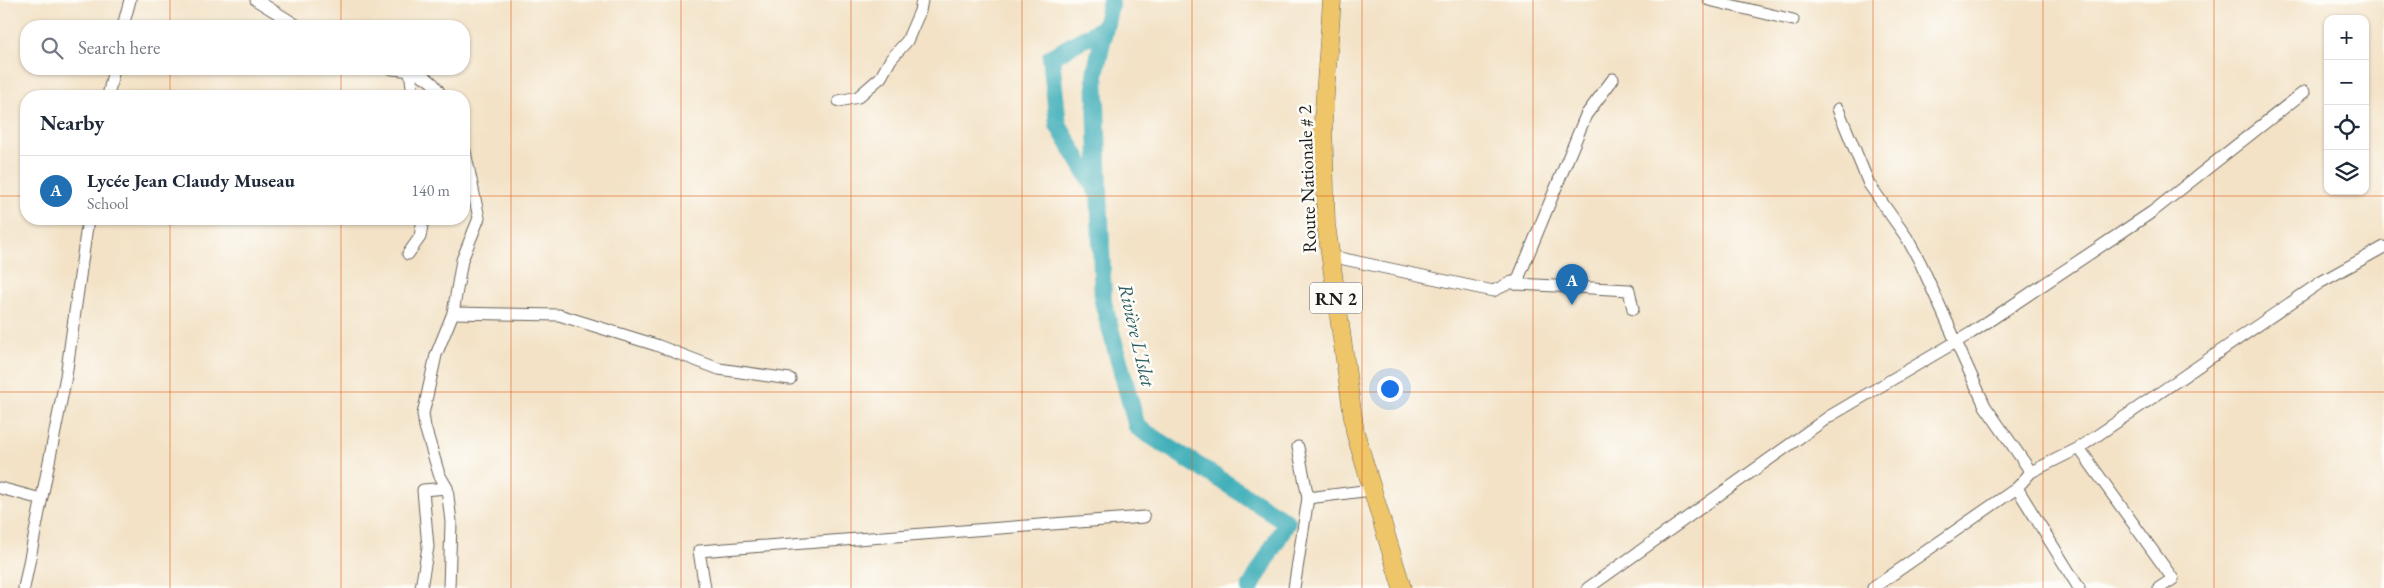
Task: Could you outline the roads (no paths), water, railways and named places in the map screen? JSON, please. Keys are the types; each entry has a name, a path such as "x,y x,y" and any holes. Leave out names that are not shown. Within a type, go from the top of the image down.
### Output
{"main road":[{"name":"Route Nationale # 2","path":"1332,0 1324,122 1326,224 1355,432 1402,588"}],"street":[{"path":"125,20 130,0"},
{"path":"256,0 288,20"},
{"path":"838,101 858,97 881,77 891,59 907,42 920,11 922,0"},
{"path":"1709,0 1793,20"},
{"path":"109,90 113,75"},
{"path":"411,75 412,90"},
{"path":"423,75 436,90"},
{"path":"1516,284 1586,115 1613,80"},
{"path":"1588,588 1830,416 1956,342 2152,212 2304,92"},
{"path":"1838,109 1869,184 1907,238 1920,262 1985,406 2031,472"},
{"path":"450,588 451,522 447,488 439,474 425,427 424,414 436,355 453,313 462,260 479,218 470,175"},
{"path":"24,588 66,376 87,225"},
{"path":"408,254 420,237 422,225"},
{"path":"1873,588 2017,488 2031,472 2080,448 2321,282 2384,247"},
{"path":"1330,256 1493,291 1512,282 1516,284 1629,290 1633,309"},
{"path":"453,313 559,314 656,345 719,369 790,379"},
{"path":"1294,588 1308,498 1298,447"},
{"path":"2080,448 2173,580 2159,588"},
{"path":"0,488 41,498"},
{"path":"420,588 428,547 423,490 447,488"},
{"path":"2017,488 2079,588"},
{"path":"1308,498 1371,490"},
{"path":"705,588 698,551 1144,517"}],"waterway":[{"name":"Rivière L'Islet","path":"1111,0 1095,74 1103,302 1137,427 1287,522 1250,588"},
{"path":"1099,195 1058,125 1051,57 1105,27"}],"place":[{"name":"Lycée Jean Claudy Museau","path":"1572,305"}]}
